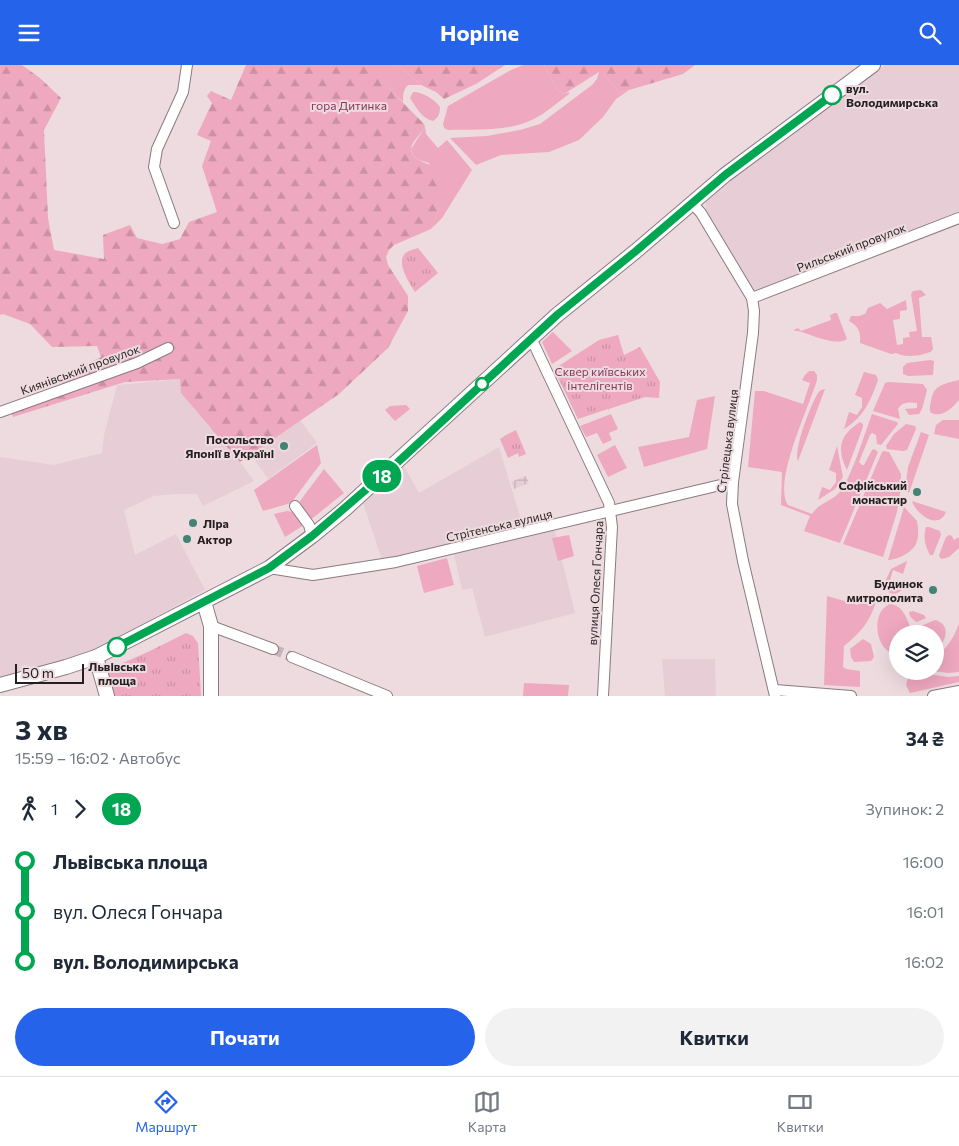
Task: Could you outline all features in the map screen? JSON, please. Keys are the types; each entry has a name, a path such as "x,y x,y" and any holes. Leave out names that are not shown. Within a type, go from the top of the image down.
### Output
{"main road":[{"path":"0,685 96,657 269,568 312,536 398,462 531,338 692,203 743,161 873,65"},
{"path":"204,602 211,626 211,696"},
{"path":"96,657 107,696"}],"street":[{"path":"174,223 154,167 157,149 183,92 186,66"},
{"name":"Стрілецька вулиця","path":"692,203 701,213 752,298 754,311 753,333 733,481 732,504 743,561 775,693"},
{"name":"Рильський провулок","path":"752,298 959,218"},
{"name":"вулиця Олеся Гончара","path":"531,338 609,503 611,512 612,527 602,696"},
{"name":"Киянівський провулок","path":"0,412 137,363 168,348"},
{"name":"Стрітенська вулиця","path":"269,568 313,575 396,562 611,512 733,481"},
{"path":"295,506 309,525 312,536"},
{"path":"211,626 273,649"},
{"path":"292,657 387,696"},
{"path":"933,696 959,691"},
{"path":"775,693 851,696"}],"shaded area":[{"path":"885,65 959,65 959,212 753,292 750,290 706,210 706,202 748,166"},
{"path":"180,379 254,481 203,506 197,494 177,494 154,496 124,510 135,555 176,534 205,590 100,647 77,656 0,678 0,457 54,465 102,453 104,435 117,385"},
{"path":"298,417 317,443 268,479 249,452"},
{"path":"499,447 524,530 383,563 362,500 402,462 419,493"},
{"path":"526,476 529,483 514,489 511,482"},
{"path":"554,528 575,613 485,637 472,588 462,590 453,550"},
{"path":"662,659 715,659 716,696 665,696"}],"green space":[{"path":"0,65 22,65 40,78 61,98 44,130 48,218 54,250 104,259 103,235 130,225 137,238 162,244 180,239 189,222 217,212 202,166 211,141 197,135 212,103 207,96 211,91 231,100 246,65 366,65 424,124 425,127 413,143 412,153 419,160 440,169 440,208 431,229 394,245 386,257 388,265 408,296 408,311 388,348 339,394 240,462 181,393 180,379 125,382 13,417 11,412 64,393 60,377 101,357 97,346 52,347 30,324 3,314 0,315"},
{"path":"365,65 398,65 421,85 408,85 405,89 403,102"},
{"name":"гора Дитинка","path":"398,65 505,65 476,84 444,99 436,92 421,85"},
{"path":"523,65 544,65 558,91 564,94 569,92 569,94 538,117 514,126 481,130 448,130 444,128 443,124 448,106"},
{"path":"544,65 695,65 683,74 619,93 602,72 599,72 564,94 558,91"},
{"path":"599,72 602,72 619,93 629,90 616,99 603,117 579,140 549,152 501,155 476,165 450,138 487,136 540,124 592,85 597,79"},
{"path":"413,92 421,93 435,101 440,107 439,115 433,121 426,118 420,112 410,98"},
{"path":"425,127 426,134 438,148 447,140 472,170 442,218 431,229 440,208 429,163 415,157 411,149"},
{"path":"418,248 438,273 415,292 404,272 402,261 403,256 407,252"},
{"path":"921,290 926,295 919,298 922,337 931,337 932,351 919,355 904,356 896,353 891,354 860,343 859,330 849,321 851,316 865,314 868,308 880,303 887,309 906,300 907,310 900,311 900,319 893,320 897,345 903,344 903,338 910,337 909,332 917,331 911,294 913,291"},
{"path":"837,313 847,339 836,342 830,341 794,330 798,328 801,331 831,320 830,315"},
{"path":"553,332 572,351 552,364 542,342"},
{"name":"Сквер київських інтелігентів","path":"618,335 624,355 640,347 660,382 659,398 645,397 609,409 608,411 608,409 578,419 554,369 599,340"},
{"path":"934,361 933,375 908,376 903,374 903,367 907,363"},
{"path":"809,371 814,371 817,375 817,380 788,462 784,494 788,505 812,514 818,507 840,492 853,466 872,414 897,422 898,424 881,445 877,444 876,435 872,433 870,435 859,462 864,465 872,450 874,449 878,452 840,543 804,531 810,516 781,505 782,472 748,467 755,391 764,391 803,404 810,383 802,380"},
{"path":"864,372 876,375 878,380 866,408 851,425 844,429 849,412 857,415 862,407 862,398 855,395"},
{"path":"959,380 959,400 943,413 931,413 932,395 937,388"},
{"path":"885,383 923,384 927,390 919,414 909,415 905,409 917,408 917,403 902,405 898,409 900,419 873,411"},
{"path":"825,389 798,461 798,447 807,416 818,393"},
{"path":"715,396 707,449 644,467 638,447 689,437 697,400"},
{"path":"406,405 410,409 395,421 385,410 390,406"},
{"path":"611,414 618,429 609,433 612,440 603,444 597,433 586,437 580,426"},
{"path":"943,420 959,420 959,439 934,434 936,425"},
{"path":"860,422 863,424 863,427 847,470 842,455 842,443 848,432"},
{"path":"906,424 915,426 916,429 907,450 887,449 886,446 894,434"},
{"path":"516,430 526,454 519,457 518,453 508,458 500,439"},
{"path":"921,432 929,435 909,493 905,490 908,467"},
{"path":"317,445 321,463 291,503 263,511 254,490"},
{"path":"615,445 627,468 608,477 597,455"},
{"path":"837,446 843,477 835,489 818,500 822,487 830,490 836,482 836,473 829,470"},
{"path":"884,451 889,452 901,474 901,488 897,512 883,557 843,544"},
{"path":"324,469 344,493 309,521 300,506 300,501"},
{"path":"912,501 946,512 938,520 928,519 918,511"},
{"path":"904,507 917,521 918,534 916,545 905,554 888,560"},
{"path":"287,511 293,512 304,525 285,537 274,514"},
{"path":"926,527 940,531 941,535 933,555 930,555 926,545"},
{"path":"569,535 574,556 558,561 552,538"},
{"path":"949,535 954,540 959,537 959,548 949,557 942,559 939,555 946,537"},
{"path":"447,558 454,585 424,593 417,566"},
{"path":"907,561 903,574 893,570 890,580 905,585 902,590 893,594 888,592 885,582 891,569"},
{"path":"827,596 858,605 860,597 876,602 864,627 844,646 843,667 860,671 860,687 824,685"},
{"path":"890,604 898,607 905,615 910,625 889,625 889,651 884,647 878,632 877,623 883,608"},
{"path":"913,611 924,615 926,618 917,622 910,615 909,612"},
{"path":"935,620 943,625 923,625"},
{"path":"959,623 959,672 944,672 944,650"},
{"path":"944,626 946,630 944,639"},
{"path":"186,633 193,636 198,643 201,696 114,696 107,670"},
{"path":"863,639 871,644 874,657 871,661 854,662 850,649"},
{"path":"944,676 959,676 959,682 910,693 906,685 907,680 944,680"},
{"path":"524,683 569,685 568,696 523,696"}],"tunnel":[{"path":"273,649 292,657"}],"bus line":[{"name":"18","path":"117,647 269,568 312,536 398,462 557,315 725,175 832,95"}],"place":[{"name":"вул. Володимирська","path":"832,95"},
{"name":"Посольство Японії в Україні","path":"284,446"},
{"name":"Софійський монастир","path":"917,492"},
{"name":"Ліра","path":"193,523"},
{"name":"Актор","path":"187,539"},
{"name":"Будинок митрополита","path":"933,590"},
{"name":"Львівська площа","path":"117,647"}]}
